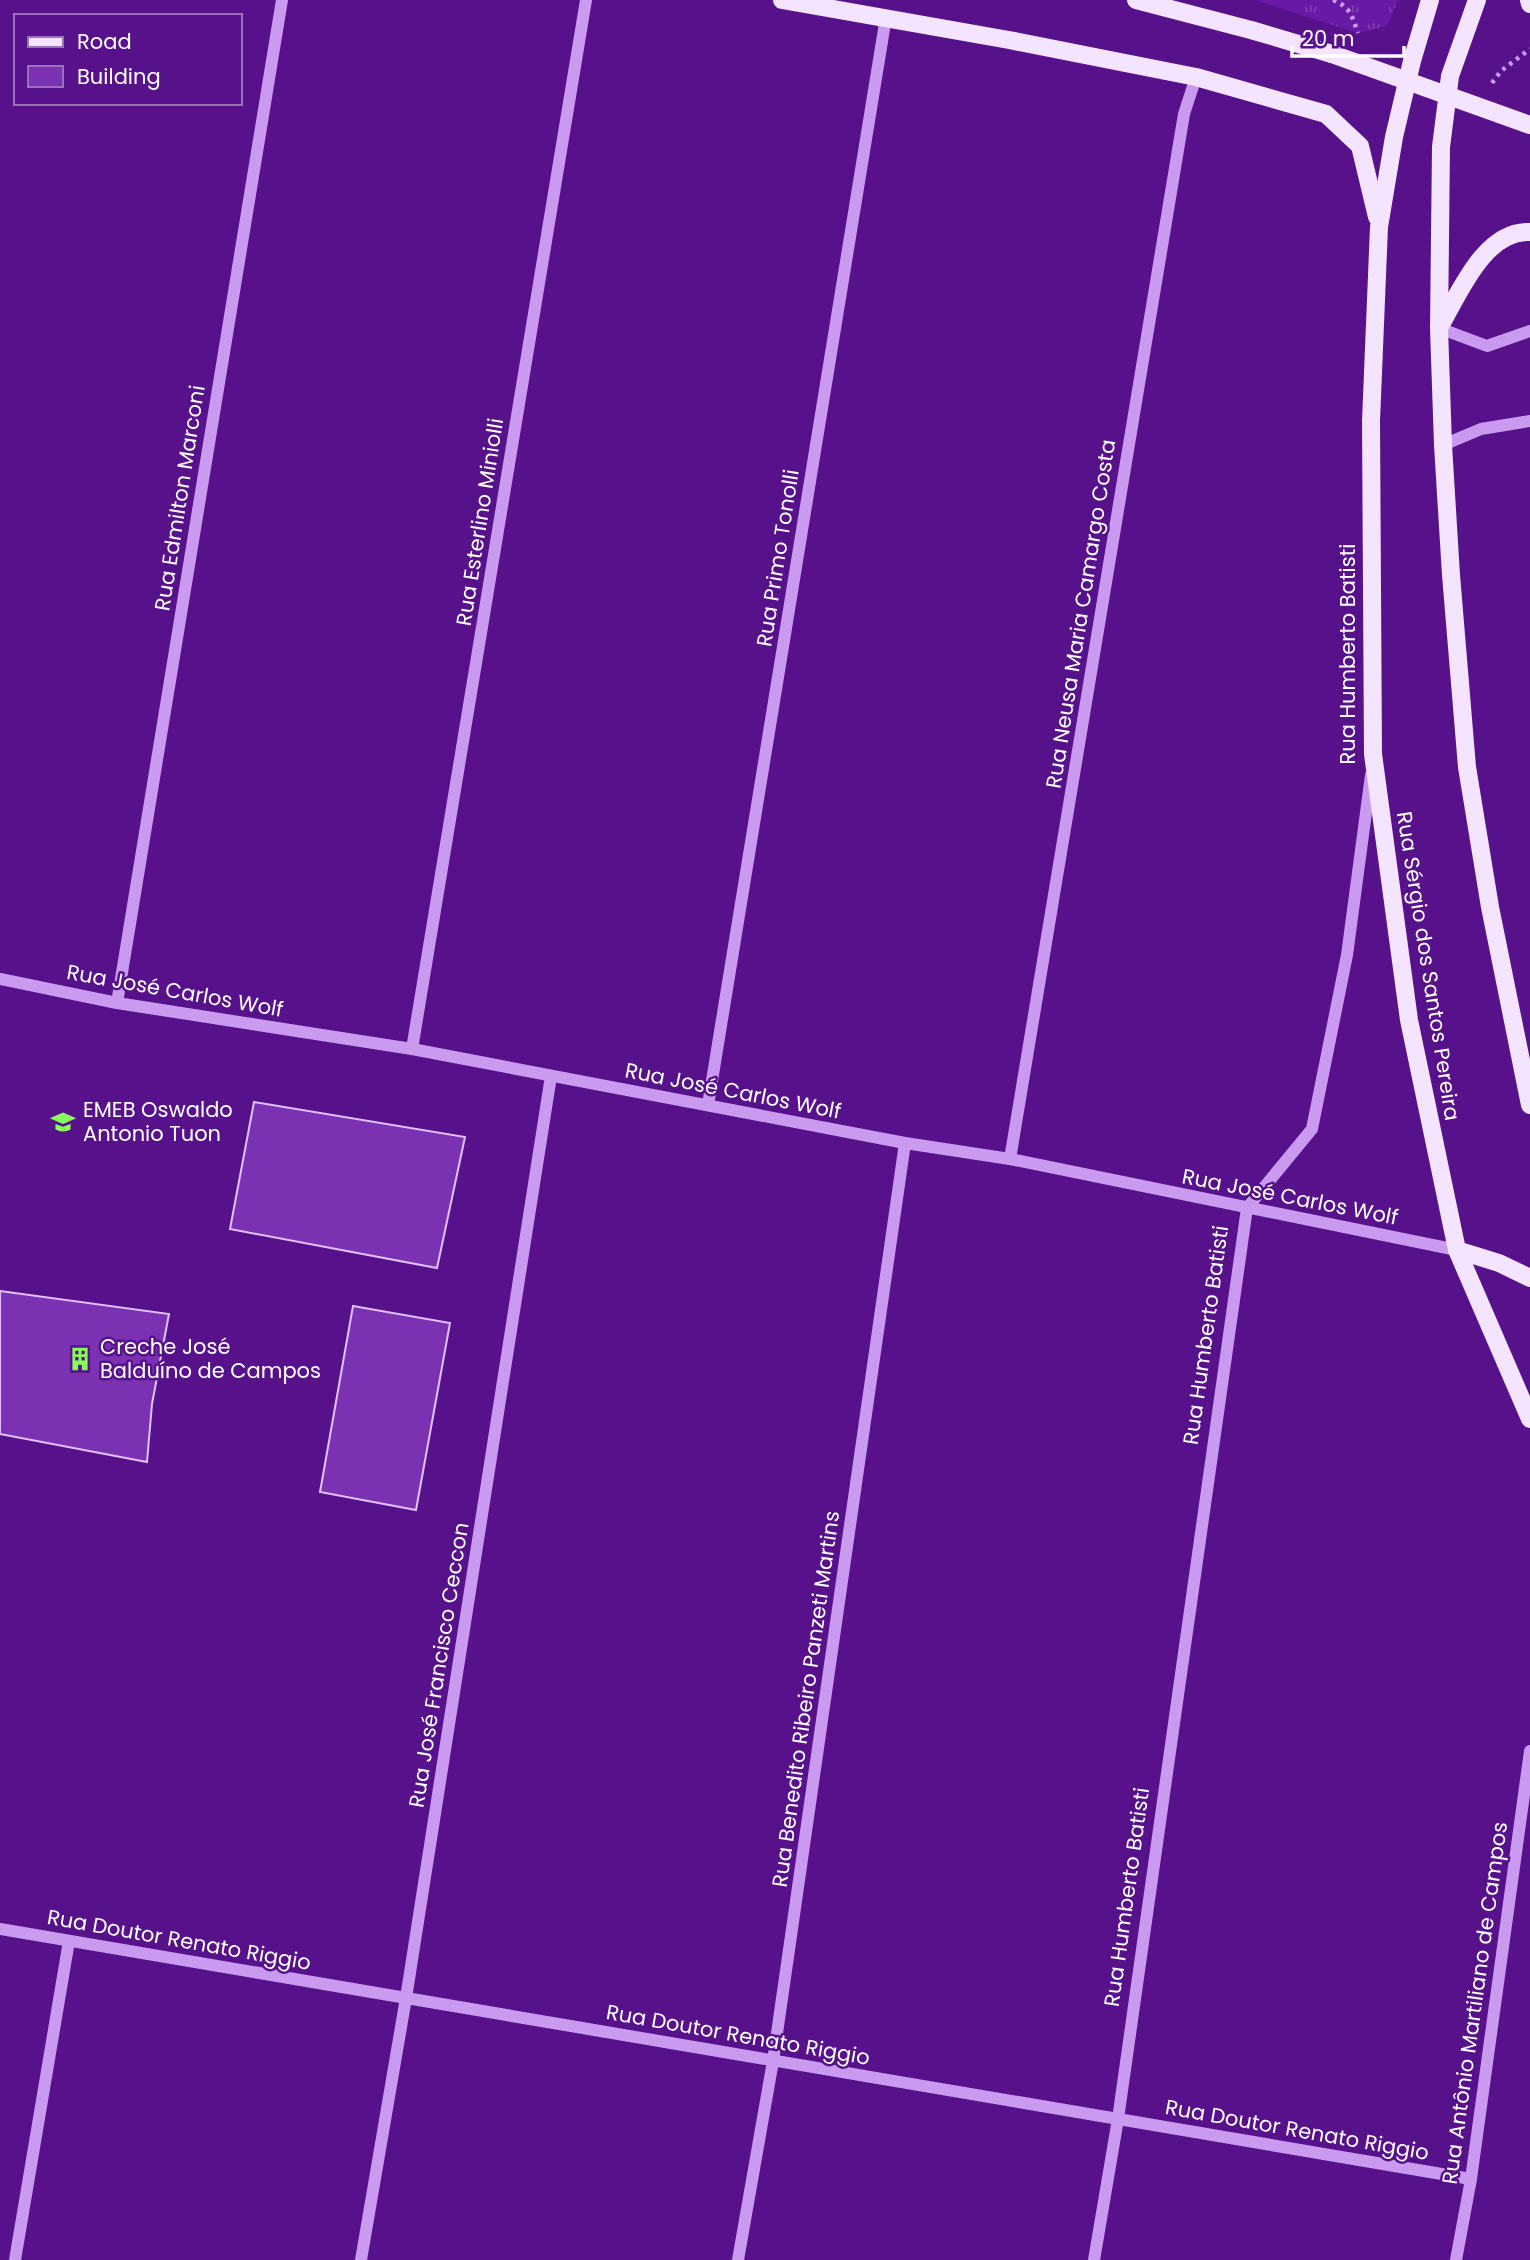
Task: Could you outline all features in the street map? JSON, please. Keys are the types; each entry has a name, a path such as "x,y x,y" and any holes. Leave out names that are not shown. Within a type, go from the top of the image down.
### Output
{"main road":[{"path":"782,0 886,17 1196,77 1326,114 1360,146 1380,227"},
{"path":"1136,0 1332,54 1530,125"},
{"path":"1380,227 1394,137 1430,0"},
{"path":"1477,0 1450,76 1441,147 1439,328 1443,445 1467,767 1490,907 1530,1105"},
{"name":"Rua Humberto Batisti","path":"1373,754 1371,421 1380,227"},
{"path":"1439,328 1481,257 1499,240 1518,232 1530,232"},
{"name":"Rua Sérgio dos Santos Pereira","path":"1373,754 1409,1020 1457,1251 1530,1419"},
{"path":"1457,1251 1499,1263 1530,1278"}],"street":[{"name":"Rua Edmilton Marconi","path":"117,1003 282,0"},
{"name":"Rua Esterlino Miniolli","path":"412,1049 586,0"},
{"name":"Rua Primo Tonolli","path":"708,1105 886,17"},
{"name":"Rua Neusa Maria Camargo Costa","path":"1010,1159 1184,114 1196,77"},
{"path":"1439,328 1487,346 1530,331"},
{"path":"1443,445 1481,429 1530,421"},
{"name":"Rua Humberto Batisti","path":"1094,2260 1118,2119 1247,1208 1312,1129 1347,955 1373,754"},
{"name":"Rua José Carlos Wolf","path":"0,979 117,1003 412,1049 905,1143 1010,1159 1457,1251"},
{"name":"Rua José Francisco Ceccon","path":"362,2260 406,1998 551,1076"},
{"name":"Rua Benedito Ribeiro Panzeti Martins","path":"738,2260 773,2061 905,1143"},
{"name":"Rua Antônio Martiliano de Campos","path":"1456,2260 1471,2179 1530,1751"},
{"name":"Rua Doutor Renato Riggio","path":"0,1929 1471,2179"},
{"path":"15,2260 69,1941"}],"path":[{"path":"1333,0 1344,4 1353,15 1357,33"}],"green space":[{"path":"1255,0 1398,0 1387,26 1357,33"}],"building":[{"path":"254,1102 465,1137 437,1268 230,1229"},
{"name":"Creche José Balduíno de Campos","path":"0,1291 169,1314 152,1404 147,1462 0,1434"},
{"path":"353,1306 450,1323 416,1510 320,1492"}],"place":[{"name":"EMEB Oswaldo Antonio Tuon","path":"63,1122"},
{"name":"Creche José Balduíno de Campos","path":"80,1359"}]}
